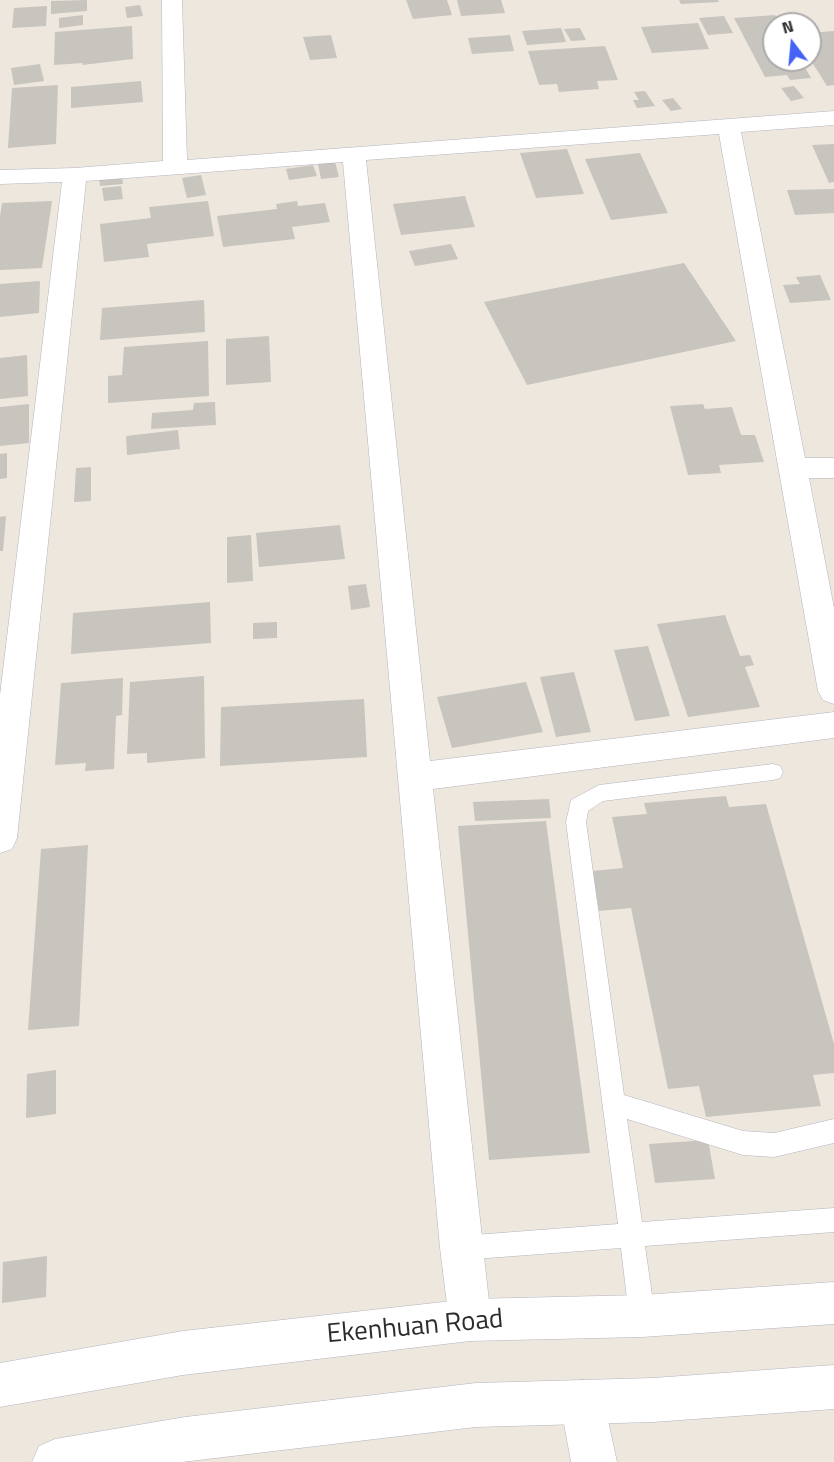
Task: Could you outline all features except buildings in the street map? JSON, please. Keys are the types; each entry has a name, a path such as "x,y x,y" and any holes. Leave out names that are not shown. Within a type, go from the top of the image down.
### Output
{"street":[{"path":"172,0 175,168"},
{"path":"0,177 75,175 175,168 834,118"},
{"path":"729,127 834,691"},
{"path":"354,155 461,1248 470,1320"},
{"path":"1,827 75,175"},
{"path":"791,468 834,468"},
{"path":"415,777 834,725"},
{"name":"Ekenhuan Road","path":"0,1385 183,1353 470,1320 642,1316 834,1303"},
{"path":"55,1462 185,1438 465,1406 653,1400 834,1387"},
{"path":"582,1402 594,1462"}],"lane":[{"path":"642,1316 576,822 578,806 599,793 773,772"},
{"path":"613,1102 743,1143 774,1145 834,1131"},
{"path":"461,1248 834,1220"}]}
